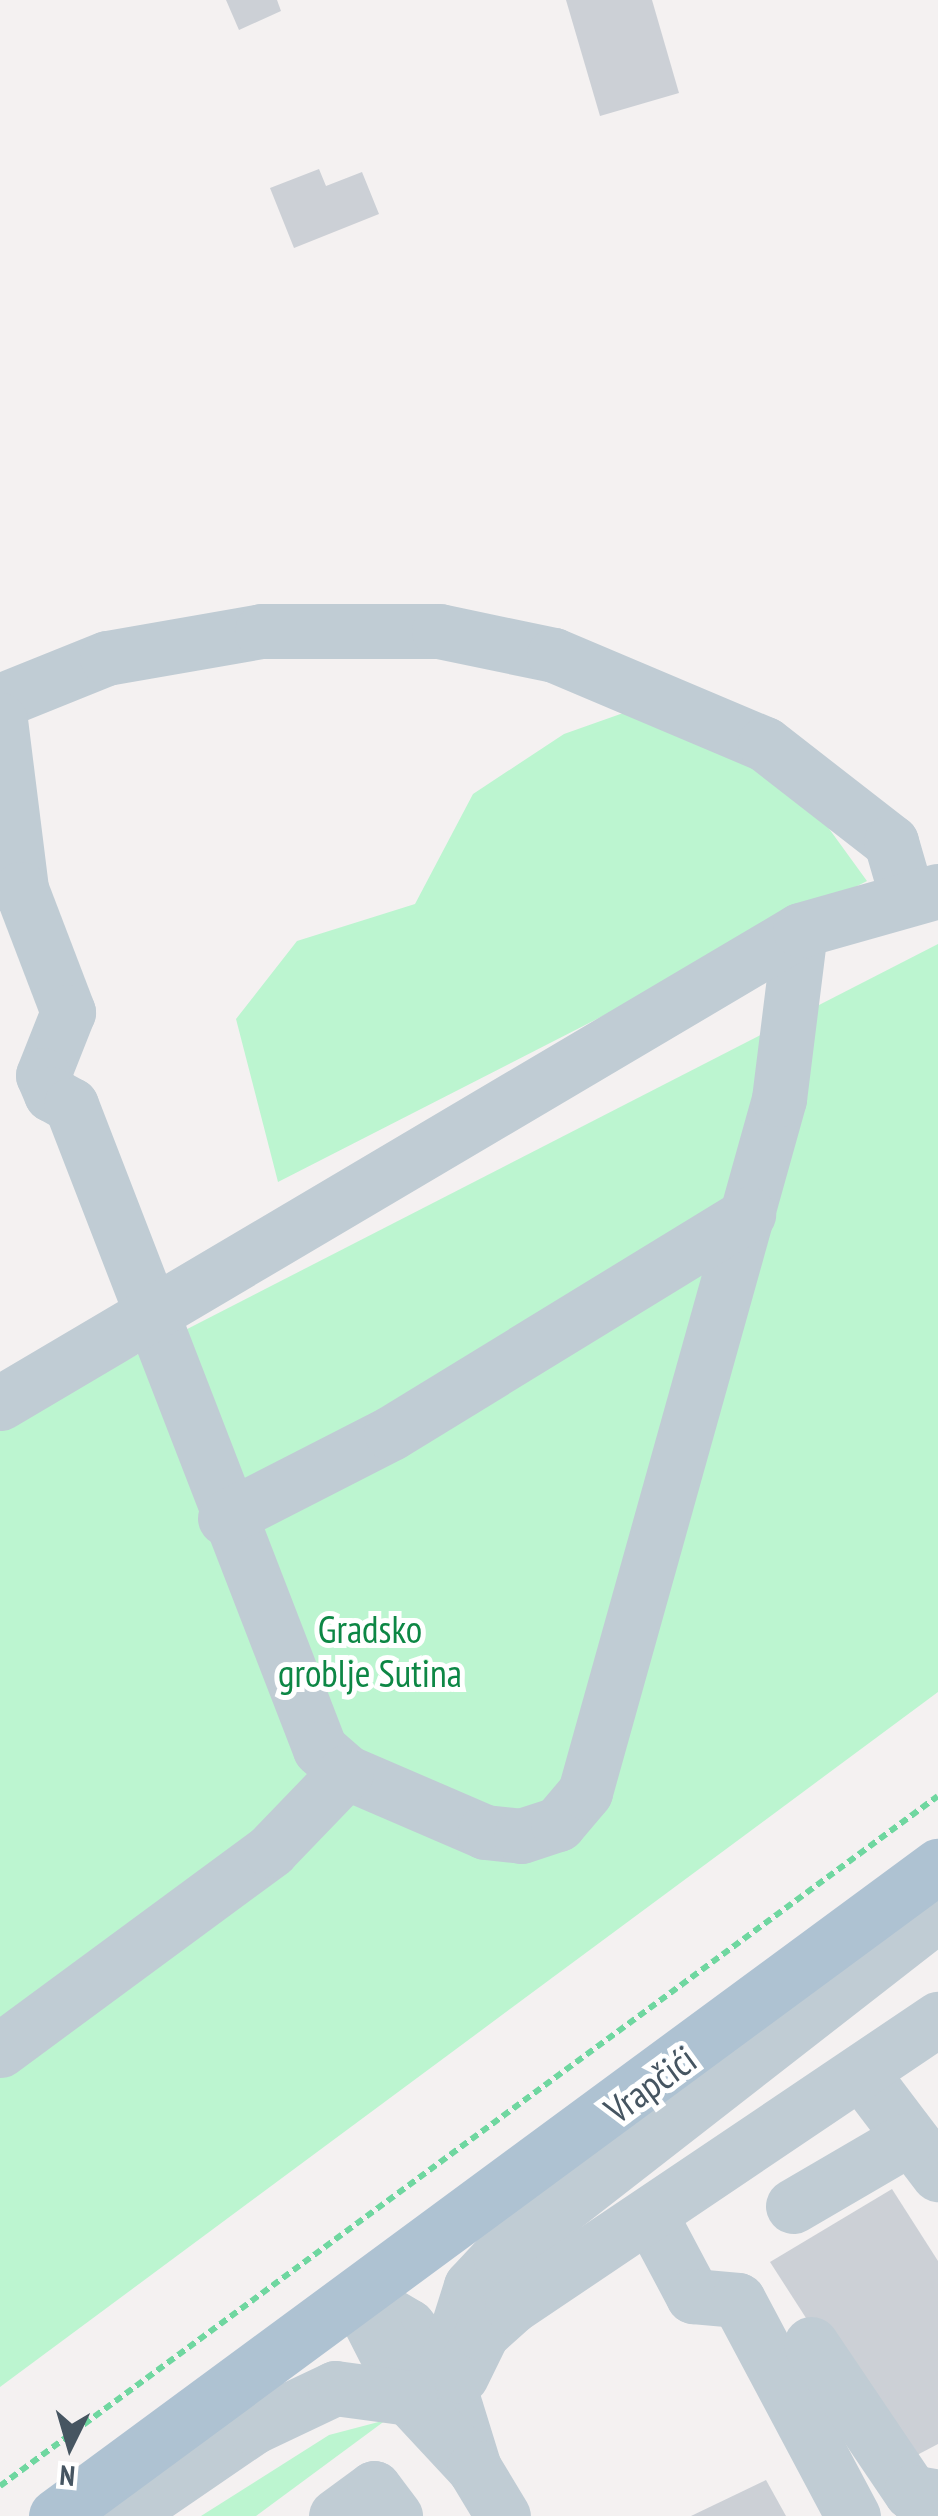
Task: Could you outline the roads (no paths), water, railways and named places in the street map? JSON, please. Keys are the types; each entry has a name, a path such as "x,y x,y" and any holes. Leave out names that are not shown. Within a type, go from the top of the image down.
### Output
{"main road":[{"name":"Vrapčići","path":"56,2516 938,1866"}],"street":[{"path":"0,700 107,658 262,631 439,631 554,656 765,744 891,842 923,894 800,930 150,1318 0,1403"},
{"path":"0,720 21,889 68,1012 43,1075 50,1094 71,1105 226,1518 320,1749 346,1772 485,1832 521,1836 558,1824 585,1792 779,1099 800,930"},
{"path":"226,1518 391,1433 748,1214"},
{"path":"0,2050 271,1850 346,1772"},
{"name":"Vrapčići","path":"436,2389 471,2286 500,2255 938,1914"},
{"path":"436,2389 482,2333 938,2019"},
{"path":"793,2206 922,2157 862,2074"},
{"path":"650,2215 694,2296 738,2300 853,2516"},
{"path":"357,2296 436,2389 478,2492 503,2516"},
{"path":"811,2344 910,2492 938,2497"},
{"path":"123,2516 254,2427 335,2388 436,2389"},
{"path":"336,2516 374,2488 394,2516"}],"park label":[{"name":"Gradsko groblje Sutina","path":"370,1651"}]}
